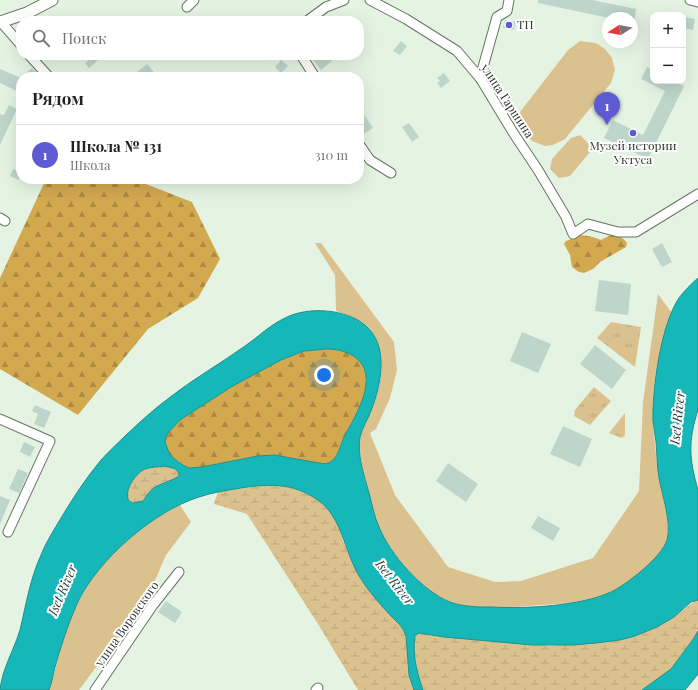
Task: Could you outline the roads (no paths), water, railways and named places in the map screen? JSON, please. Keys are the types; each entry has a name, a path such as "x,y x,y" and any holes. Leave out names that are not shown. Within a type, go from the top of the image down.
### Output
{"street":[{"path":"18,16 52,0"},
{"path":"187,7 194,0"},
{"path":"314,16 326,7 344,0"},
{"name":"улица Гаршина","path":"370,0 406,19 457,51 480,78 550,190 566,217 573,234 588,224 618,232 636,232 698,194"},
{"path":"480,78 496,17 507,11 509,0"},
{"path":"690,0 698,2"},
{"path":"16,17 0,22 16,40"},
{"path":"33,60 44,72"},
{"path":"304,60 312,72"},
{"path":"364,151 370,160 391,173"},
{"path":"0,419 50,441 8,532"},
{"name":"улица Воровского","path":"95,690 153,606 179,572"}],"water":[{"name":"Iset River","path":"698,278 698,410 691,440 691,459 698,490 698,600 691,602 674,617 657,627 635,636 620,640 574,645 532,645 444,637 419,633 415,636 414,650 417,670 423,690 414,690 409,675 406,636 404,631 365,585 355,569 332,514 319,501 299,490 288,487 268,485 246,487 208,494 182,504 164,513 129,539 113,554 86,587 77,604 68,627 57,659 49,690 0,690 6,667 18,637 37,564 50,536 70,503 95,467 107,453 137,425 178,391 236,353 274,324 294,314 305,312 326,311 348,315 365,325 373,334 378,344 381,355 380,378 375,401 360,437 360,458 373,510 384,538 399,560 418,581 439,597 450,602 476,607 553,606 599,597 618,588 643,570 664,547 667,540 667,517 659,478 653,421 656,375 667,324 673,309 685,290","holes":["327,349 342,351 356,358 361,362 366,376 365,390 361,403 337,455 331,461 321,463 274,455 258,456 202,467 189,468 181,464 170,455 165,442 167,434 180,420 231,387 281,360 304,351","165,466 176,469 179,476 155,487 149,492 143,501 133,503 129,501 129,488 134,478 141,471 152,467"]},
{"path":"698,631 698,674 685,690 642,690 671,669"}],"place":[{"name":"ТП","path":"509,25"},
{"name":"Школа № 131","path":"607,125"},
{"name":"Музей истории Уктуса","path":"633,133"}]}
